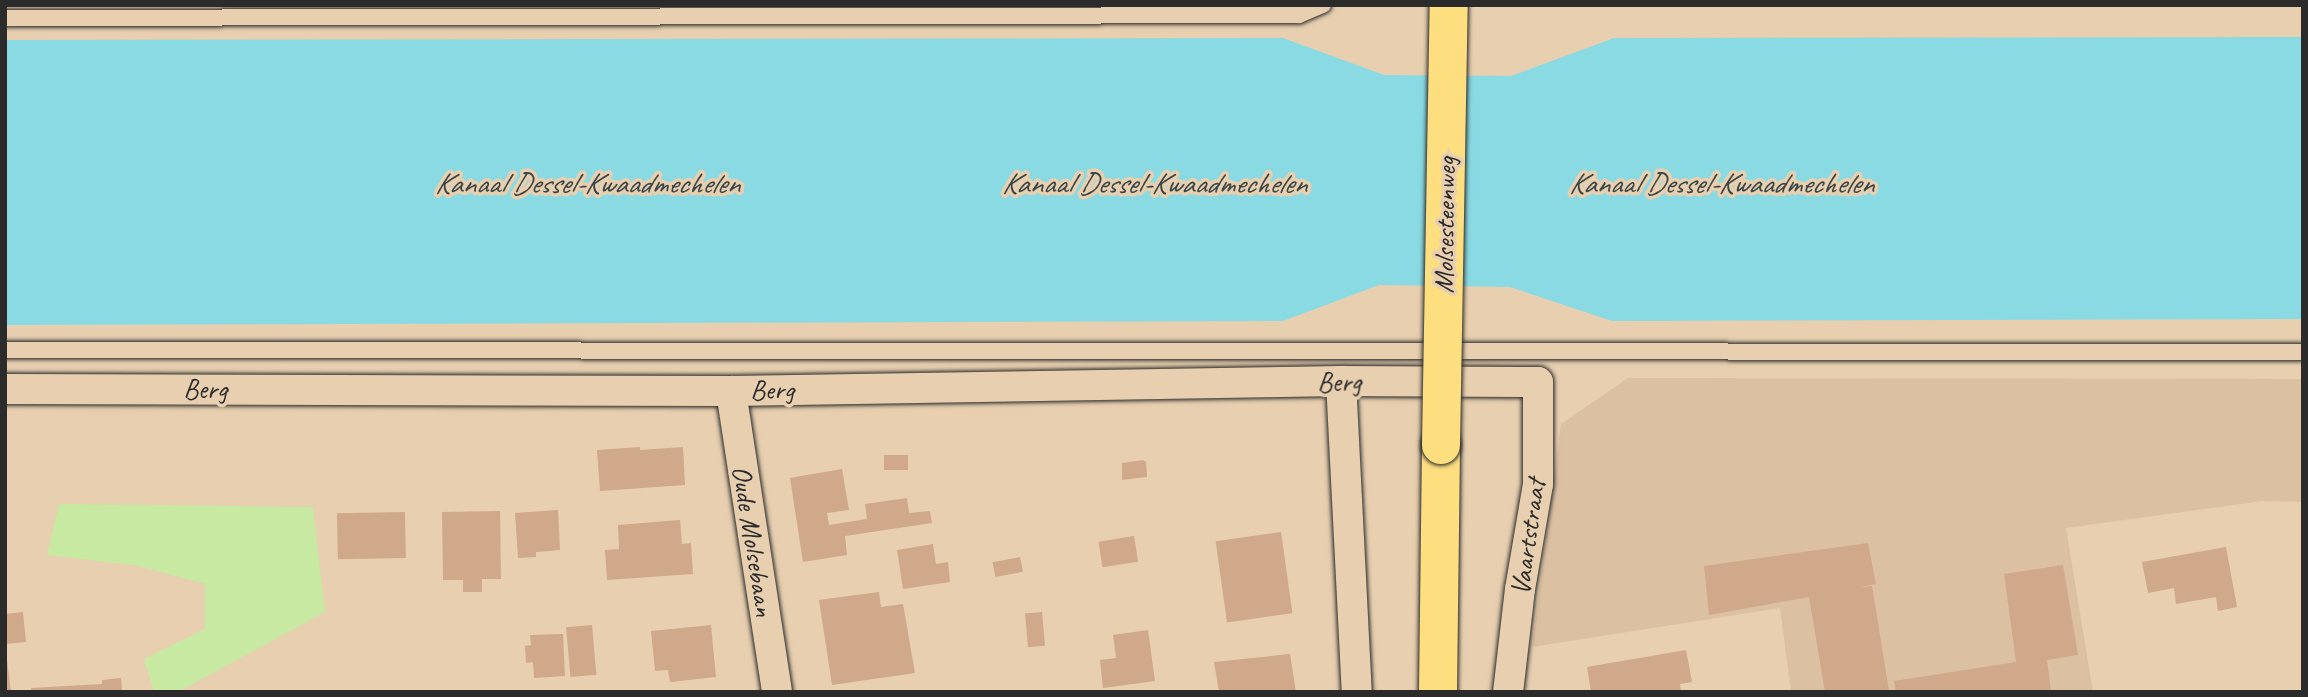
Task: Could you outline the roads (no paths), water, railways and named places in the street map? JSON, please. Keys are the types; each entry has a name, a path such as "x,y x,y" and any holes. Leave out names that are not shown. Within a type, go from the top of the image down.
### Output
{"main road":[{"name":"Molsesteenweg","path":"1438,692 1449,5"}],"street":[{"name":"Berg","path":"5,388 731,391 1341,381 1538,382"},
{"path":"1341,381 1357,692"},
{"name":"Vaartstraat","path":"1508,692 1520,589 1538,484 1538,382"},
{"name":"Oude Molsebaan","path":"731,391 777,692"}],"lane":[{"path":"5,18 1299,15 1323,5"},
{"path":"5,351 2303,352"},
{"path":"1340,351 1341,381"},
{"path":"1538,382 1540,351"}],"water":[{"name":"Kanaal Dessel-Kwaadmechelen","path":"2303,37 2303,319 1612,321 1510,287 1379,285 1283,321 5,325 5,40 1283,38 1384,75 1511,76 1614,38"}]}
